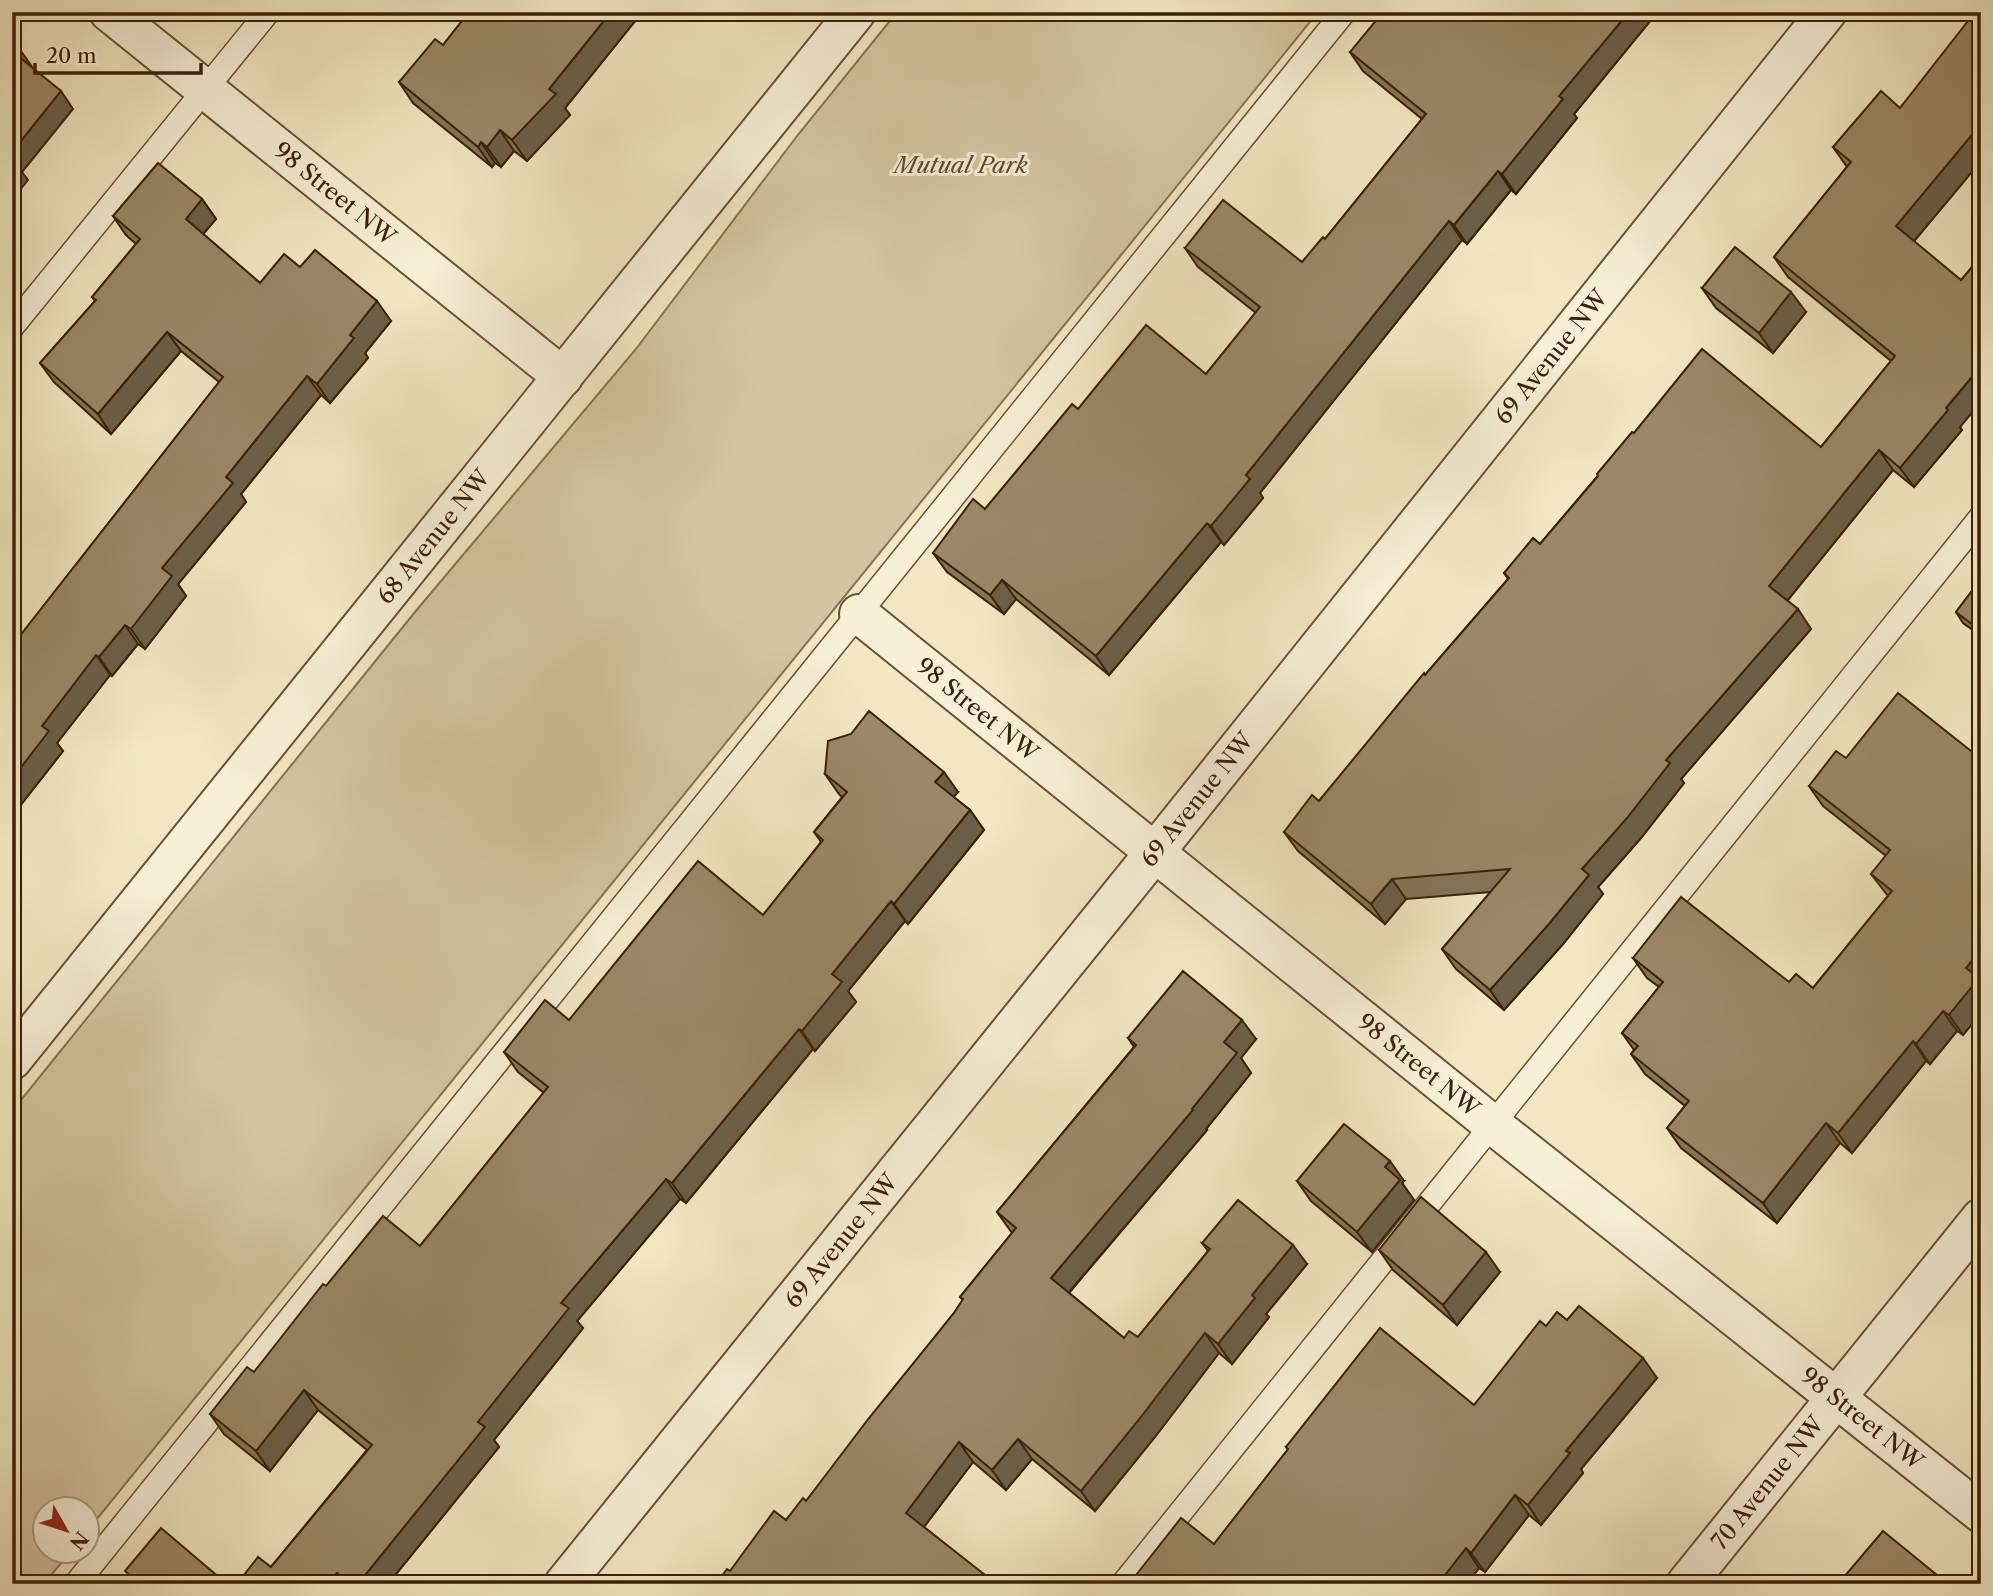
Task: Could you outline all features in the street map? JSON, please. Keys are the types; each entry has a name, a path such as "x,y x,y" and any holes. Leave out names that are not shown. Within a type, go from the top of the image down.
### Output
{"street":[{"name":"98 Street NW","path":"109,12 563,377"},
{"name":"68 Avenue NW","path":"12,1060 856,12"},
{"name":"69 Avenue NW","path":"564,1584 1155,852 1826,12"},
{"name":"98 Street NW","path":"859,614 1493,1125 1981,1513"},
{"name":"70 Avenue NW","path":"1686,1584 1981,1218"}],"lane":[{"path":"12,327 268,12"},
{"path":"76,1584 1345,12"},
{"path":"1123,1584 1981,517"}],"green space":[{"name":"Mutual Park","path":"897,12 1318,12 102,1513 102,1494 32,1494 32,1564 60,1564 44,1584 12,1584 12,1111 415,612 636,349 797,136"}],"building":[{"path":"469,12 611,12 549,89 556,94 512,140 500,130 487,147 481,142 478,147 399,82 435,39 443,45"},
{"path":"1383,12 1629,12 1559,96 1563,99 1502,174 1498,171 1454,225 1449,221 1246,475 1250,479 1211,526 1207,523 1096,656 1002,580 990,595 933,553 973,499 985,509 1072,404 1078,409 1146,325 1206,374 1260,307 1185,248 1223,200 1302,262 1323,237 1325,239 1426,114 1350,52"},
{"path":"1975,12 1981,12 1981,134 1976,130 1896,226 1961,280 1981,256 1981,366 1900,468 1879,450 1769,586 1798,609 1666,760 1670,763 1582,869 1589,875 1490,990 1442,949 1510,869 1392,879 1371,904 1284,832 1312,795 1319,801 1424,673 1425,675 1509,578 1504,573 1533,538 1540,544 1702,349 1821,447 1895,356 1774,257 1851,162 1833,147 1881,91 1900,108"},
{"path":"12,44 21,51 18,56 61,91 12,152"},
{"path":"158,163 202,199 186,219 260,283 284,254 300,267 315,250 377,301 350,335 354,338 317,384 307,376 226,477 233,483 162,568 172,576 131,629 125,625 99,657 96,655 42,726 49,731 12,779 12,646 223,377 167,332 98,414 40,363 96,300 92,297 140,239 113,216"},
{"path":"1735,247 1791,292 1759,333 1702,288"},
{"path":"1981,579 1981,631 1956,612"},
{"path":"1898,693 1981,759 1981,949 1966,968 1979,978 1949,1015 1943,1011 1916,1044 1913,1041 1838,1133 1826,1123 1763,1203 1667,1128 1689,1101 1631,1054 1638,1046 1622,1033 1663,982 1633,958 1681,897 1789,982 1796,974 1813,988 1892,891 1871,874 1890,850 1809,786 1836,751 1846,758"},
{"path":"869,711 944,772 935,782 970,810 894,904 891,901 832,974 842,982 802,1031 799,1029 672,1183 666,1179 561,1303 569,1308 478,1422 485,1427 358,1584 350,1584 337,1573 328,1584 237,1584 258,1557 271,1567 372,1445 304,1390 256,1451 210,1414 247,1367 254,1372 323,1284 326,1286 383,1216 420,1246 548,1087 504,1052 545,1000 569,1020 698,861 763,915 823,840 814,832 847,792 825,774 828,741 851,734"},
{"path":"1183,971 1242,1020 1224,1042 1237,1053 1193,1110 1051,1278 1124,1338 1129,1331 1138,1337 1210,1249 1202,1243 1238,1200 1293,1245 1252,1295 1255,1298 1218,1344 1205,1333 1081,1491 1018,1439 992,1470 959,1442 906,1513 994,1582 993,1584 716,1584 727,1569 730,1571 774,1511 786,1520 803,1498 806,1501 954,1313 963,1299 960,1297 1016,1228 997,1212 1136,1045 1128,1038"},
{"path":"1344,1124 1390,1161 1385,1167 1400,1180 1357,1232 1297,1181"},
{"path":"1421,1197 1486,1252 1443,1305 1379,1250"},
{"path":"1579,1306 1643,1358 1566,1451 1570,1453 1528,1505 1515,1495 1471,1553 1466,1548 1438,1584 1129,1584 1181,1518 1214,1544 1380,1328 1474,1405 1540,1321 1546,1326 1557,1312 1567,1320"},
{"path":"161,1528 227,1584 132,1584 135,1580 125,1571"},
{"path":"1883,1531 1948,1584 1838,1584"}]}
